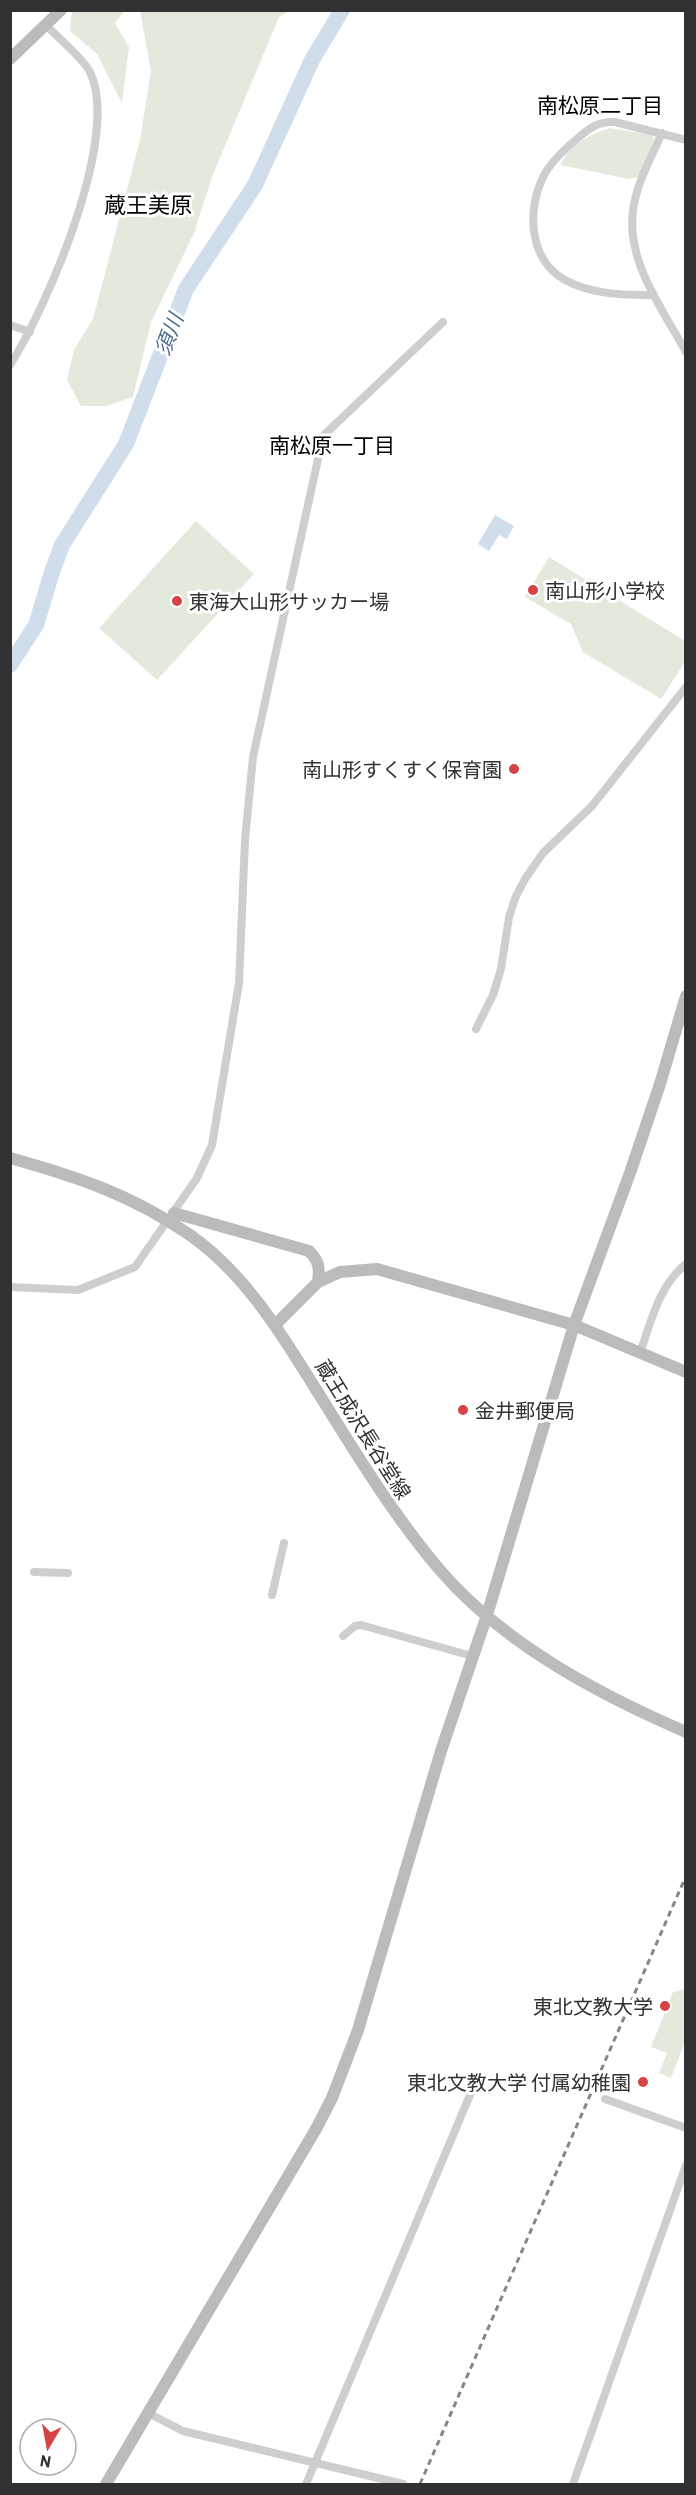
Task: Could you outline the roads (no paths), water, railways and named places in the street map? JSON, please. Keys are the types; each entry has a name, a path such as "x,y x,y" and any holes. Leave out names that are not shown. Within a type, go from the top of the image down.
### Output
{"street":[{"path":"10,59 61,10"},
{"path":"10,365 43,306 64,255 93,161 98,99 89,70 46,25"},
{"path":"654,295 609,294 565,280 552,271 534,238 534,209 540,185 547,171 570,144 603,121 686,140"},
{"path":"662,133 641,181 632,213 634,237 639,263 686,352"},
{"path":"10,1287 78,1290 90,1287 135,1266 201,1170 212,1145 239,983 244,851 253,757 323,436 443,322"},
{"path":"10,325 30,332"},
{"path":"476,1029 493,995 501,969 509,917 525,879 543,853 592,806 686,687"},
{"path":"106,2484 316,2129 332,2098 358,2030 574,1325 660,1084 686,996"},
{"name":"蔵王成沢長谷堂線","path":"10,1158 74,1176 117,1192 170,1217 227,1267 275,1325 395,1514 441,1571 487,1615 554,1665 612,1699 686,1732"},
{"path":"170,1217 309,1251 317,1258 320,1268 318,1281"},
{"path":"640,1353 659,1300 675,1273 686,1264"},
{"path":"275,1325 318,1281 340,1272 377,1269 574,1325 686,1372"},
{"path":"272,1595 284,1543"},
{"path":"34,1572 68,1573"},
{"path":"343,1636 354,1626 361,1625 472,1656"},
{"path":"306,2484 478,2076"},
{"path":"605,2099 686,2128"},
{"path":"573,2484 686,2165"},
{"path":"148,2412 183,2431 403,2484"}],"water":[{"path":"495,515 514,526 507,539 499,535 489,551 478,544"}],"waterway":[{"name":"須川","path":"10,665 36,625 62,545 126,444 186,289 255,185 312,60 342,10"}],"railway":[{"path":"420,2484 686,1876"}],"place":[{"name":"南山形小学校","path":"533,590"},
{"name":"東海大山形サッカー場","path":"177,601"},
{"name":"南山形すくすく保育園","path":"514,769"},
{"name":"金井郵便局","path":"463,1410"},
{"name":"東北文教大学","path":"665,2006"},
{"name":"東北文教大学 付属幼稚園","path":"643,2082"}],"district":[{"name":"南松原二丁目","path":"600,104"},
{"name":"蔵王美原","path":"148,204"},
{"name":"南松原一丁目","path":"332,444"}]}
